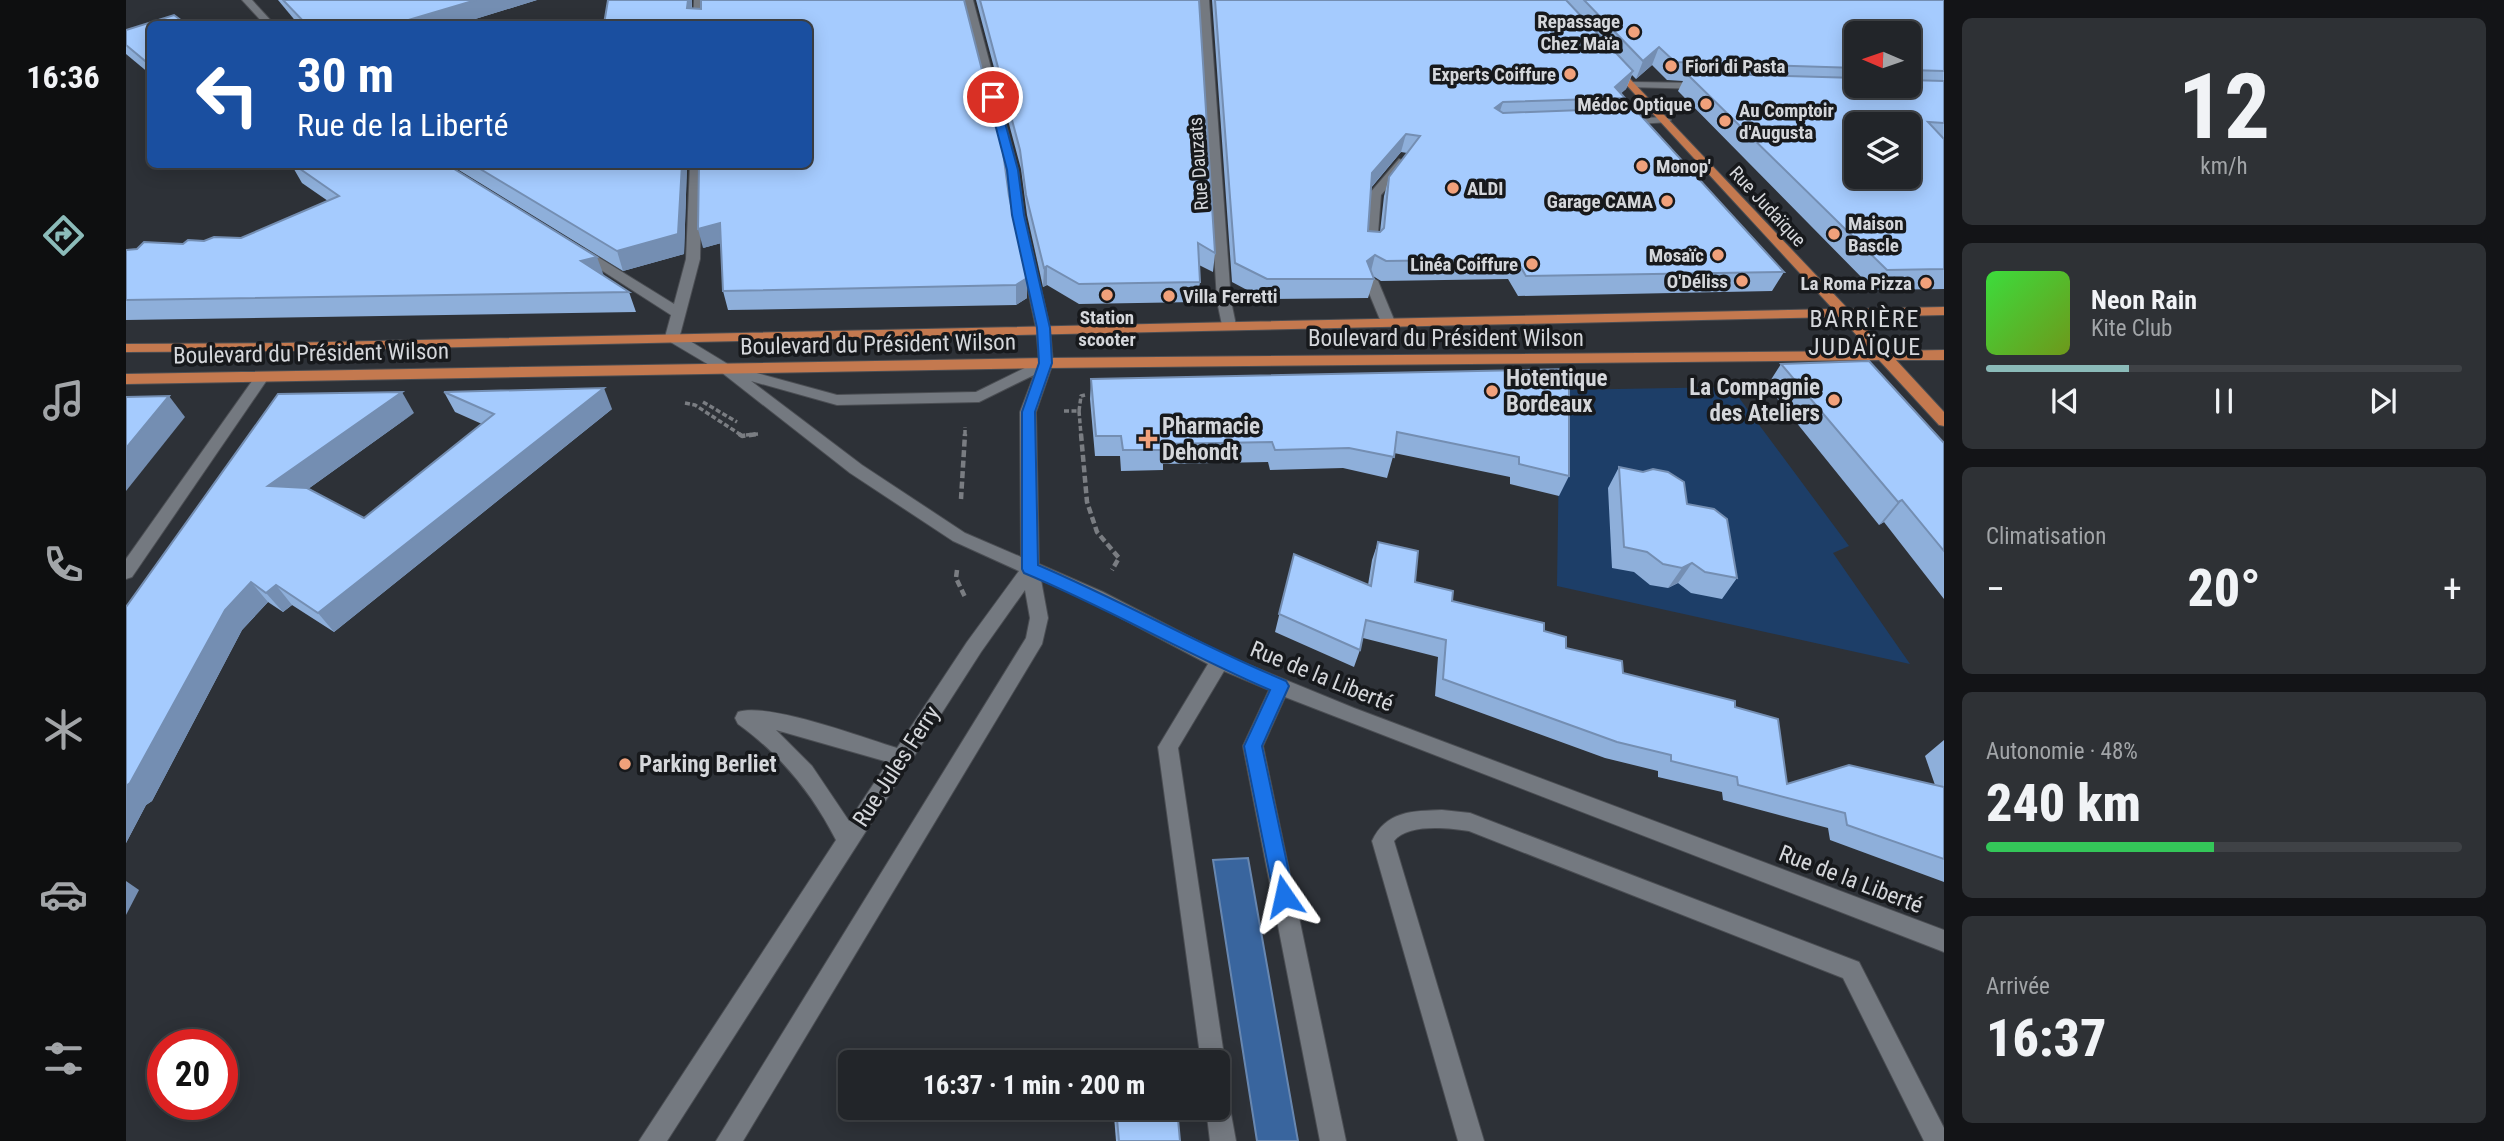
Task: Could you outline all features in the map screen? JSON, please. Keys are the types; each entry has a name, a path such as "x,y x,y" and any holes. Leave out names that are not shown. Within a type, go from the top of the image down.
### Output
{"main road":[{"name":"Rue Judaïque","path":"1606,57 1843,312"},
{"name":"Boulevard du Président Wilson","path":"126,348 284,347 1043,328 1944,311"},
{"path":"1843,312 1944,421"},
{"name":"Boulevard du Président Wilson","path":"126,379 1046,363 1944,355"}],"street":[{"path":"247,0 266,21"},
{"path":"698,21 699,0"},
{"path":"729,1141 1035,639 1040,618 1030,569 1028,412 1046,363 1043,328 1018,215 1012,170 968,0"},
{"name":"Rue Dauzats","path":"1204,0 1224,301 1229,325"},
{"path":"1632,85 1717,86"},
{"path":"1611,122 1665,120"},
{"path":"1370,246 1375,194 1407,156"},
{"path":"696,168 693,259 672,337 726,369 837,400 849,400 979,397 1046,363"},
{"path":"565,243 678,313"},
{"path":"1371,281 1388,322"},
{"name":"Rue de la Liberté","path":"726,369 856,469 959,537 1097,597 1220,661 1944,941"},
{"path":"126,572 262,377"},
{"name":"Rue Jules Ferry","path":"652,1141 902,758 1030,569"},
{"path":"1211,1050 1168,747 1220,661"},
{"path":"1280,686 1253,746 1333,1141"},
{"path":"848,841 827,800 773,737 745,718 785,723 902,758"},
{"path":"1471,1141 1383,841 1389,829 1401,823 1457,819 1470,822 1851,970 1937,1141"},
{"path":"1220,1120 1223,1141"}],"path":[{"path":"679,398 708,403 756,434 768,438"}],"shaded area":[{"path":"1731,387 1849,546 1833,553 1910,664 1557,586 1560,390"},
{"path":"1248,858 1298,1141 1257,1141 1213,860"}],"building":[{"path":"283,0 476,0 405,21 303,21"},
{"path":"608,0 688,0 687,8 701,9 701,0 964,0 1003,152 1009,196 1027,278 1016,285 723,291 720,223 698,229 699,168 812,168 812,21 604,21"},
{"path":"980,0 1199,0 1215,253 1198,243 1200,282 1079,284 1047,266 1044,268 1026,195 1020,150"},
{"path":"1215,0 1566,0 1633,71 1615,87 1625,98 1503,102 1495,108 1503,113 1634,108 1784,272 1526,276 1516,259 1386,261 1375,255 1367,261 1374,279 1267,279 1235,263","holes":["1406,134 1420,136 1389,177 1384,228 1380,232 1368,231 1372,173"]},
{"path":"1584,0 1944,0 1944,71 1922,70 1922,21 1844,21 1844,68 1675,62 1659,47 1643,61"},
{"path":"174,15 182,21 155,21"},
{"path":"147,23 147,62 126,45 126,30"},
{"path":"1686,73 1844,78 1844,98 1922,98 1922,80 1944,81 1944,123 1928,122 1944,139 1944,269 1887,270"},
{"path":"299,168 452,168 597,257 581,261 629,292 126,300 126,250 137,249 144,242 183,244 188,240 204,241 214,237 241,238 339,196"},
{"path":"479,168 682,168 678,234 617,251"},
{"path":"1869,361 1944,443 1944,551 1902,500 1898,502 1781,364"},
{"path":"1569,369 1569,476 1519,464 1519,457 1397,432 1394,457 1349,448 1275,450 1272,442 1164,444 1165,450 1123,450 1121,436 1096,436 1091,379"},
{"path":"604,388 318,613 276,585 266,593 251,582 225,610 126,786 126,607 278,394 402,392 268,486 307,488 364,518 494,414 444,392"},
{"path":"169,396 126,448 126,397"},
{"path":"1619,467 1643,472 1653,469 1668,472 1684,482 1687,504 1714,509 1727,519 1737,578 1705,572 1692,563 1682,568 1663,564 1647,552 1624,547"},
{"path":"1378,542 1418,551 1415,582 1453,591 1452,601 1544,623 1544,631 1566,637 1566,648 1622,661 1623,673 1735,701 1735,707 1778,719 1787,784 1849,765 1944,787 1944,859 1847,825 1845,813 1738,785 1737,777 1671,761 1671,755 1617,742 1443,679 1446,640 1366,620 1360,650 1279,614 1294,554 1371,586"},
{"path":"1117,1120 1178,1120 1180,1141 1119,1141"}],"place":[{"name":"Repassage Chez Maïa","path":"1634,32"},
{"name":"Fiori di Pasta","path":"1671,66"},
{"name":"Experts Coiffure","path":"1570,74"},
{"name":"Médoc Optique","path":"1706,104"},
{"name":"Au Comptoir d'Augusta","path":"1725,121"},
{"name":"Monop'","path":"1642,166"},
{"name":"ALDI","path":"1453,188"},
{"name":"Garage CAMA","path":"1667,201"},
{"name":"Maison Bascle","path":"1834,234"},
{"name":"Mosaïc","path":"1718,255"},
{"name":"Linéa Coiffure","path":"1532,264"},
{"name":"O'Déliss","path":"1742,281"},
{"name":"La Roma Pizza","path":"1926,283"},
{"name":"Station scooter","path":"1107,295"},
{"name":"Villa Ferretti","path":"1169,296"},
{"name":"Hotentique Bordeaux","path":"1492,391"},
{"name":"La Compagnie des Ateliers","path":"1834,400"},
{"name":"Pharmacie Dehondt","path":"1148,439"},
{"name":"Parking Berliet","path":"625,764"}],"district":[{"name":"BARRIÈRE JUDAÏQUE","path":"1865,333"}],"route":[{"path":"993,97 1012,170 1018,215 1040,306 1046,363 1028,412 1030,569 1097,597 1220,661 1280,686 1253,746 1284,896"}]}
